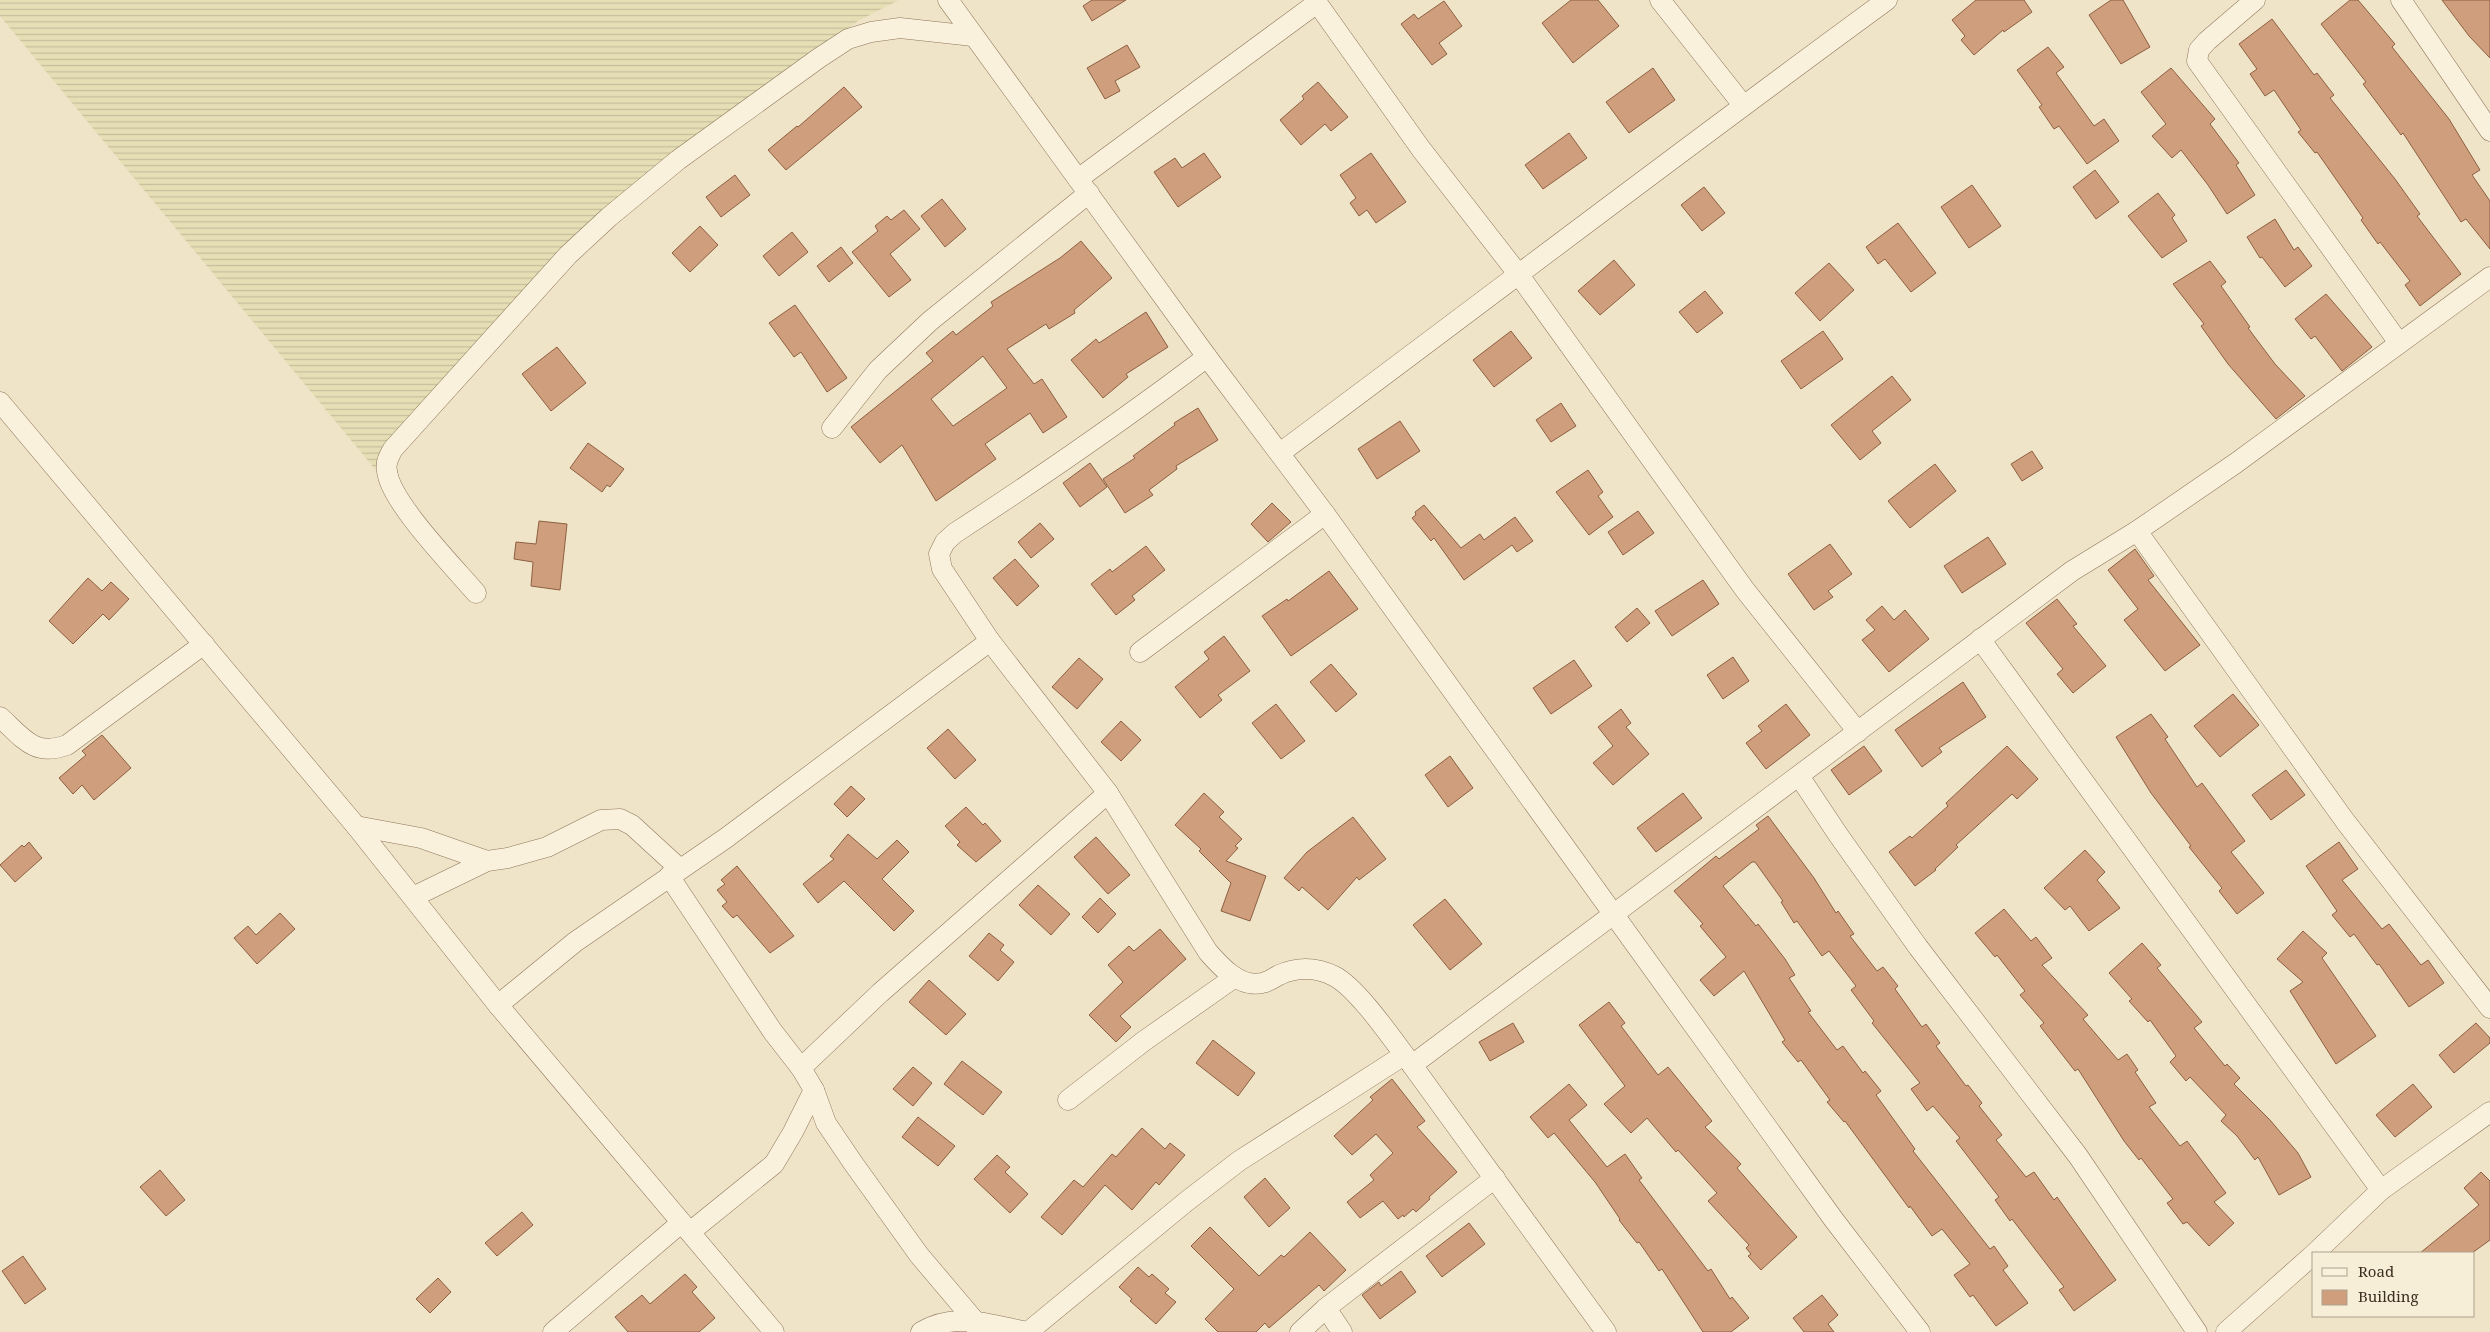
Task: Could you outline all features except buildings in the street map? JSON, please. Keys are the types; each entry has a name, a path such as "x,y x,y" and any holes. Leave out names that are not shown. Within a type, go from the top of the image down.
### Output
{"street":[{"path":"948,0 1615,913 1834,1220 1920,1332"},
{"path":"1660,0 1743,105"},
{"path":"1280,453 1743,105 1887,0"},
{"path":"2255,0 2207,41 2199,50 2197,62 2398,343"},
{"path":"2401,0 2490,131"},
{"path":"832,428 878,370 930,321 1083,186 1316,2 1422,149 1519,275 1746,590 1858,732"},
{"path":"476,593 417,523 391,488 386,471 387,460 392,449 568,255 609,217 678,160 819,58 848,39 871,32 900,28 973,36"},
{"path":"921,1332 945,1322 1028,1332 1187,1201 1239,1161 1408,1060 1615,913 2072,572 2236,463 2490,277"},
{"path":"1207,357 1034,482 956,533 945,542 939,554 942,569 990,641 1108,793 1208,952 1235,977 1248,982 1262,983 1294,969 1314,970 1335,976 1355,994 1408,1060 1606,1332"},
{"path":"0,402 356,826 498,1005 774,1332"},
{"path":"1140,652 1325,514"},
{"path":"2137,530 2345,821 2490,1008"},
{"path":"1980,639 2381,1190"},
{"path":"498,1005 575,942 726,838 990,641"},
{"path":"0,717 31,744 40,749 53,750 67,744 204,644"},
{"path":"1799,776 1838,836 1912,940 2078,1156 2197,1332"},
{"path":"801,1068 880,993 1108,793"},
{"path":"413,897 488,861 508,858 547,847 601,820 620,819 632,825 675,872 773,1032 801,1068 814,1090 826,1123 853,1163 919,1255 976,1326"},
{"path":"356,826 421,838 488,861"},
{"path":"1068,1100 1144,1041 1235,977"},
{"path":"553,1332 686,1227 774,1164 794,1132 814,1090"},
{"path":"2316,1252 2381,1190 2490,1112"},
{"path":"1300,1332 1326,1308 1495,1178"},
{"path":"2226,1332 2312,1256"},
{"path":"1326,1308 1342,1332"}],"shaded area":[{"path":"0,0 899,0 858,21 578,235 379,474 0,16"}]}
